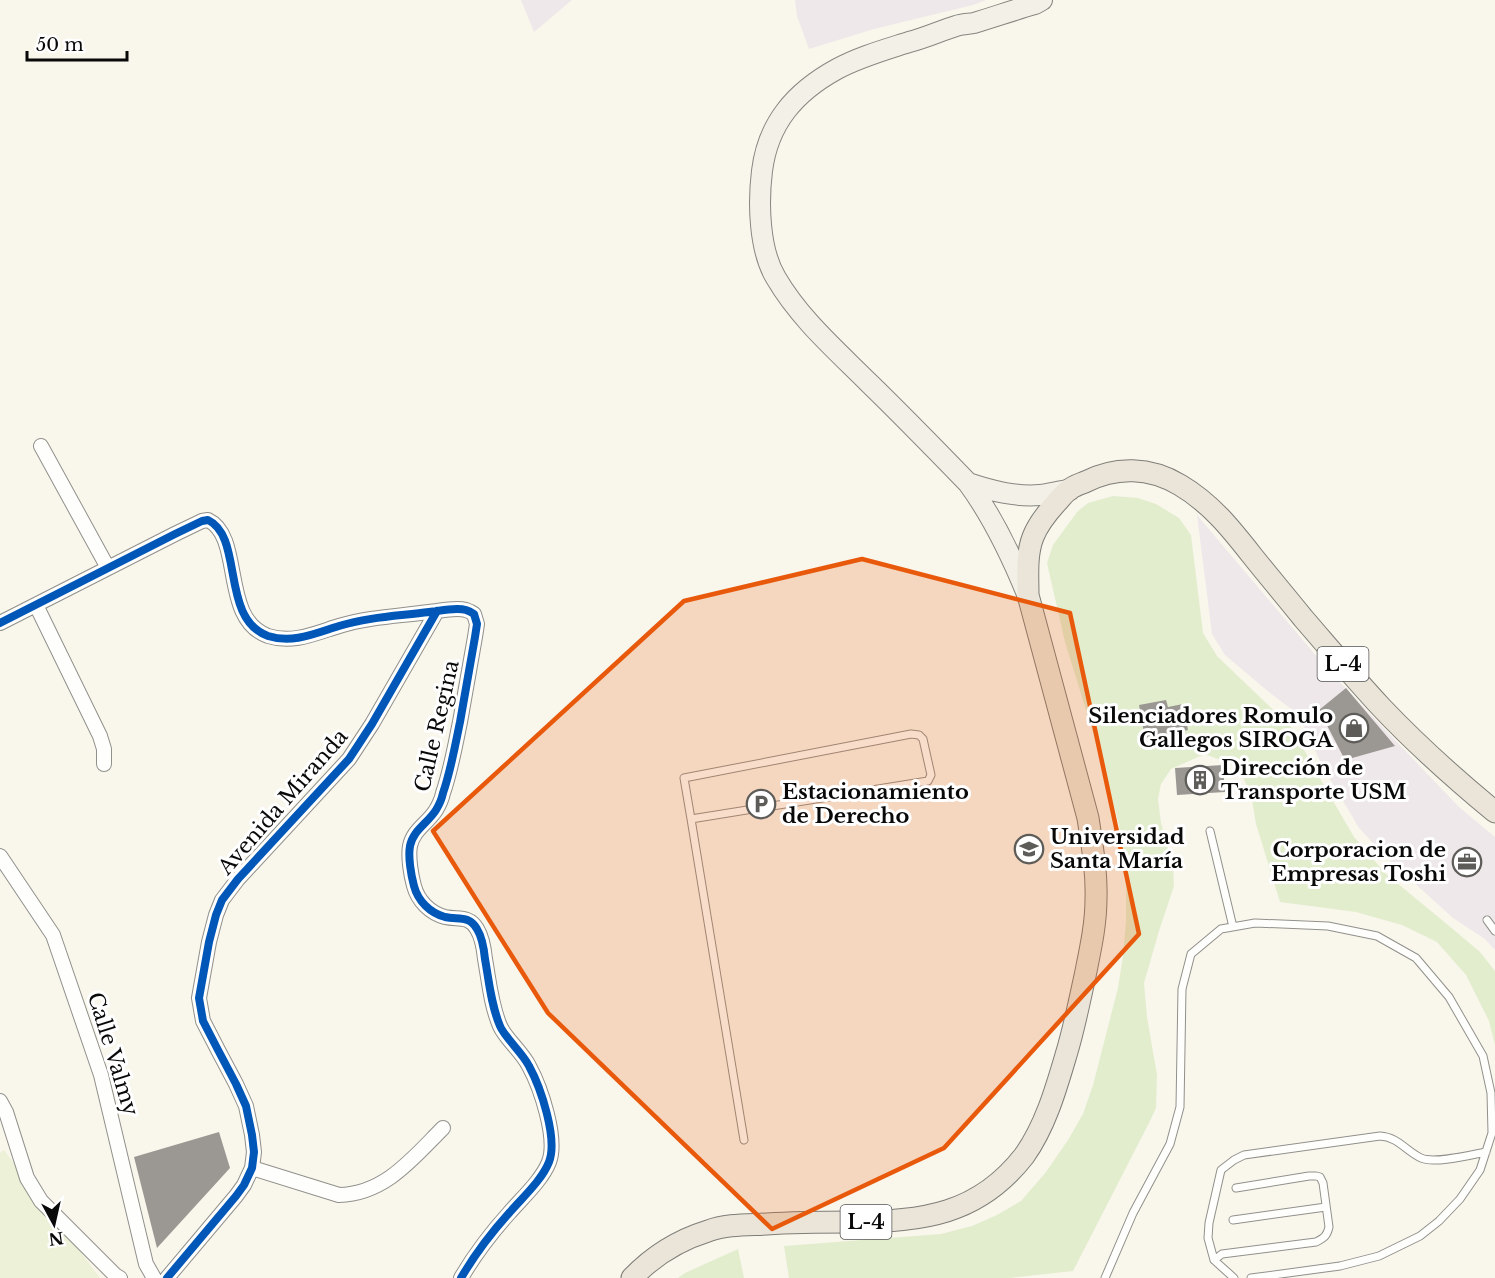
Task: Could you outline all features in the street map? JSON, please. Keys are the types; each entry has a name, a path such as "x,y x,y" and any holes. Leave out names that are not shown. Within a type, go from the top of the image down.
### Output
{"main road":[{"path":"1028,595 997,526 969,483 808,323 775,276 767,254 760,214 759,189 762,165 777,121 812,85 837,69 885,48 958,25 973,23 1042,0"},
{"name":"L-4","path":"632,1278 659,1254 709,1230 729,1226 797,1222 878,1222 920,1218 957,1208 987,1192 1004,1177 1024,1155 1042,1123 1055,1092 1074,1026 1089,958 1096,899 1093,846 1088,818 1028,595 1028,560 1033,537 1043,518 1069,490 1106,473 1139,470 1167,478 1197,497 1230,527 1382,708 1413,740 1495,812"},
{"path":"969,483 988,490 1020,495 1041,495 1069,490"}],"street":[{"path":"0,623 108,568 41,446"},
{"name":"Calle Regina","path":"108,568 208,520 220,529 225,540 241,608 246,618 253,627 266,635 298,638 363,620 437,611 465,609 474,614 477,624 455,747 443,793 435,811 413,836 409,848 414,887 420,901 432,911 445,917 472,921 478,930 495,1012 501,1028 529,1065 551,1127 552,1147 549,1162 541,1176 475,1254 461,1278"},
{"path":"36,605 100,736 104,749 104,764"},
{"name":"Avenida Miranda","path":"167,1278 240,1190 252,1168 254,1152 246,1106 203,1021 199,998 209,942 222,900 238,879 349,759 372,724 437,611"},
{"name":"Calle Valmy","path":"0,856 53,935 101,1075 146,1264 154,1278"},
{"path":"0,1101 6,1112 27,1178 42,1201 120,1278"},
{"path":"252,1168 339,1195 351,1195 369,1190 390,1178 442,1128"}],"lane":[{"path":"691,819 928,781 931,775 923,739 919,735 911,734 684,778 744,1140"},
{"path":"1210,831 1233,927"},
{"path":"1487,920 1495,931"},
{"path":"1105,1278 1132,1213 1170,1144 1180,1107 1182,989 1191,954 1221,929 1255,922 1328,926 1377,936 1416,958 1449,998 1483,1056 1491,1092 1492,1133 1480,1170 1460,1199 1439,1221 1420,1236 1379,1256 1340,1266 1251,1278"},
{"path":"1234,1278 1214,1260 1208,1238 1209,1223 1221,1170 1233,1160 1244,1155 1380,1136 1388,1136 1396,1140 1423,1159 1447,1159 1486,1152"},
{"path":"1214,1260 1222,1254 1316,1242 1325,1238 1329,1227 1323,1183 1320,1177 1236,1188"},
{"path":"1233,1220 1326,1207"}],"highlighted area":[{"path":"862,559 1070,613 1139,934 944,1148 772,1229 548,1013 433,831 684,601"}],"shaded area":[{"path":"521,0 572,0 534,32"},
{"path":"795,0 986,0 874,29 809,49 797,16"},
{"path":"1197,515 1329,671 1459,807 1495,837 1495,950 1485,939 1453,918 1389,860 1359,828 1323,767 1298,714 1225,655 1212,634"}],"green space":[{"path":"1113,496 1138,498 1156,504 1179,518 1191,535 1203,633 1217,656 1293,729 1354,837 1386,874 1480,952 1495,971 1495,1045 1489,1021 1466,975 1437,942 1402,925 1356,912 1280,902 1256,824 1251,794 1238,767 1205,754 1171,769 1161,784 1158,799 1161,823 1173,867 1174,886 1144,983 1157,1075 1156,1108 1073,1271 1010,1278 789,1278 784,1246 941,1234 972,1226 997,1215 1021,1201 1046,1172 1083,1114 1093,1085 1118,988 1126,921 1126,885 1119,825 1065,642 1047,563 1053,545 1077,512 1088,503"},
{"path":"4,1150 100,1278 0,1278 0,1153"},
{"path":"738,1249 744,1278 678,1278 685,1273"}],"building":[{"name":"Silenciadores Romulo Gallegos SIROGA","path":"1346,688 1395,746 1345,760 1319,710"},
{"path":"1166,700 1168,707 1183,704 1188,730 1145,738 1139,705"},
{"name":"Dirección de Transporte USM","path":"1223,765 1225,792 1177,795 1175,768"},
{"path":"219,1132 230,1168 157,1248 134,1157"}],"cycle path":[{"path":"0,623 175,534 208,520 219,529 226,543 237,596 243,613 253,627 268,636 295,638 361,621 448,610 462,609 474,614 477,624 451,767 437,808 412,840 409,850 411,871 418,897 425,906 434,913 470,922 479,932 497,1018 502,1031 534,1075 550,1127 551,1152 542,1175 490,1236 461,1278"},
{"path":"167,1278 236,1196 252,1168 254,1152 246,1106 203,1021 199,998 209,942 222,900 238,879 349,759 372,724 437,611"}],"place":[{"name":"Silenciadores Romulo Gallegos SIROGA","path":"1354,728"},
{"name":"Dirección de Transporte USM","path":"1200,780"},
{"name":"Estacionamiento de Derecho","path":"761,804"},
{"name":"Universidad Santa María","path":"1029,849"},
{"name":"Corporacion de Empresas Toshi","path":"1467,862"}]}
